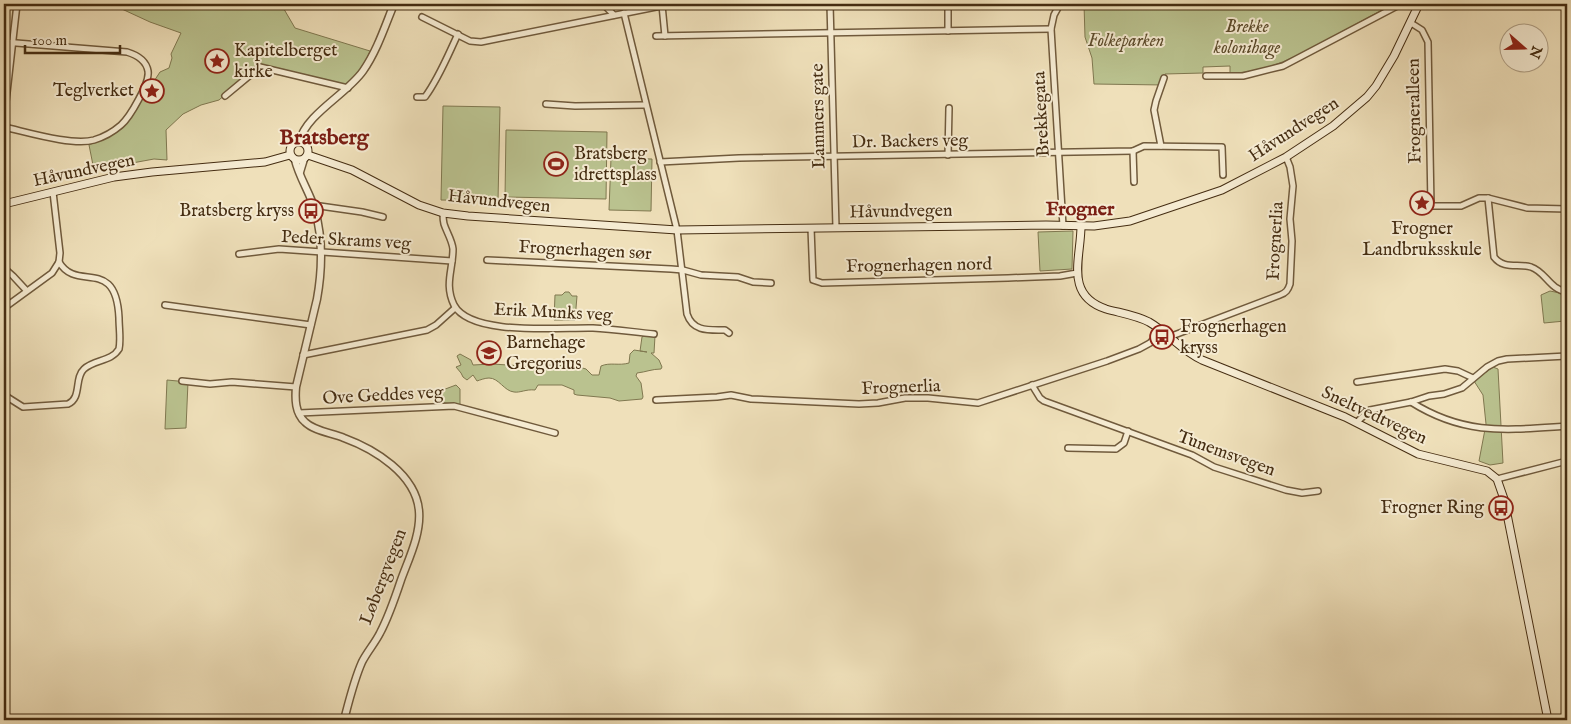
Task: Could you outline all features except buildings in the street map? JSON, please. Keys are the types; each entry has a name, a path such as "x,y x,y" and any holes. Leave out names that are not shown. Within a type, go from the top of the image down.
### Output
{"main road":[{"name":"Håvundvegen","path":"306,157 352,170 410,201 443,213 468,216 677,230 1121,224 1222,190 1286,158 1334,126 1367,97 1386,70 1419,4"},
{"path":"299,142 307,146 306,157 300,161 292,157 291,148 299,142"},
{"name":"Håvundvegen","path":"4,204 132,174 265,162 292,157"},
{"name":"Sneltvedtvegen","path":"1081,226 1077,273 1080,289 1094,303 1104,308 1141,318 1197,358 1357,422 1410,451 1434,459 1479,468 1487,471 1497,479"},
{"path":"1497,479 1504,499 1548,720"}],"street":[{"path":"4,119 17,4"},
{"path":"299,142 305,127 348,88 366,66 394,4"},
{"path":"603,4 614,15"},
{"path":"422,17 470,41 481,42 671,4"},
{"name":"Lammers gate","path":"830,4 836,228"},
{"path":"948,4 948,32"},
{"name":"Brekkegata","path":"1060,4 1054,15 1051,29 1063,226"},
{"path":"1206,76 1243,76 1292,63 1401,4"},
{"path":"659,5 665,36"},
{"path":"624,13 677,230 686,314 689,321 695,327 725,330 729,334"},
{"name":"Frogneralleen","path":"1411,23 1422,30 1428,42 1431,206 1461,206 1479,198 1488,198"},
{"path":"656,36 1051,29"},
{"path":"416,98 425,97 429,91 458,34"},
{"path":"4,42 127,52 141,58 148,70 148,76 139,98 126,120 110,133 86,141 64,140 4,127"},
{"path":"225,96 260,66 348,88"},
{"path":"1161,146 1154,110 1164,78"},
{"path":"546,104 584,106 645,105"},
{"path":"948,155 949,108"},
{"name":"Dr. Backers veg","path":"660,162 739,158 1133,151 1144,146 1222,147 1223,175"},
{"path":"1133,151 1134,182"},
{"path":"292,157 313,205 320,251 319,286 296,387 295,397 299,413"},
{"path":"300,172 306,157"},
{"name":"Frognerlia","path":"1170,337 1285,293 1288,289 1290,284 1292,241 1290,219 1293,186 1290,167 1286,158"},
{"path":"4,308 26,290 52,273 59,262 60,253 53,192"},
{"path":"1567,210 1527,208 1488,198 1494,257 1498,262 1504,265 1534,268 1550,284 1567,292"},
{"path":"313,205 383,217"},
{"path":"303,355 427,330 436,325 455,308 449,293 448,284 453,248 444,224 443,213"},
{"name":"Frognerhagen nord","path":"811,228 813,280 822,283 1016,278 1060,276 1077,273"},
{"name":"Peder Skrams veg","path":"239,254 279,249 452,261"},
{"name":"Frognerhagen sør","path":"487,260 682,270 701,276 738,277 753,282 771,283"},
{"path":"4,395 23,407 68,404 76,396 80,374 84,369 110,358 119,349 118,307 111,287 99,279 71,272 59,262"},
{"path":"4,268 26,290"},
{"path":"165,305 311,325"},
{"name":"Erik Munks veg","path":"455,308 468,317 500,326 520,329 596,328 654,334"},
{"name":"Frognerlia","path":"656,400 731,395 751,399 859,404 905,398 928,398 978,403 1138,349 1150,344 1161,331"},
{"path":"1357,422 1370,410 1411,402 1462,388 1491,365 1507,359 1567,356"},
{"path":"1357,382 1445,369 1458,371 1473,378"},
{"path":"182,381 210,384 232,382 296,387"},
{"name":"Tunemsvegen","path":"1032,385 1044,401 1192,455 1214,467 1286,490 1302,493 1318,491"},
{"path":"1411,402 1437,417 1460,425 1497,430 1567,426"},
{"name":"Ove Geddes veg","path":"299,413 454,406 555,433"},
{"name":"Løbergvegen","path":"299,413 309,425 358,443 389,463 410,484 419,507 416,538 388,616 362,662 344,720"},
{"path":"1068,448 1116,449 1124,443 1128,431"},
{"path":"1497,479 1567,461"}],"green space":[{"path":"111,4 281,4 295,28 370,51 364,66 344,86 256,68 219,100 201,105 183,114 166,130 167,160 154,159 94,170 89,145 114,134 124,127 160,72 169,68 172,58 171,54 181,33 150,22"},
{"name":"Brekke kolonihage","path":"1084,4 1393,4 1283,62 1258,70 1244,72 1230,73 1230,66 1203,67 1203,73 1165,74 1164,85 1094,84 1092,58 1085,37"},
{"path":"443,106 500,107 498,201 441,200"},
{"name":"Bratsberg idrettsplass","path":"506,130 607,132 606,199 505,197"},
{"path":"611,158 652,159 651,211 609,210"},
{"path":"1073,231 1072,269 1040,271 1038,232"},
{"path":"1550,291 1565,294 1565,321 1544,323 1541,295"},
{"path":"565,292 569,292 572,296 577,296 575,320 554,320 555,295 562,295"},
{"path":"645,335 655,336 654,353 651,353 659,360 662,367 661,369 637,373 636,376 641,383 642,399 619,401 610,398 577,395 574,394 574,390 562,385 538,385 535,390 514,392 493,379 486,378 477,381 473,375 467,380 456,367 461,365 457,356 460,354 471,360 473,365 524,366 539,370 546,365 575,366 586,369 592,375 599,375 601,366 629,363 630,354 634,350 640,351 642,337"},
{"path":"1493,367 1498,369 1503,463 1490,465 1479,461 1486,424 1483,395 1474,381"},
{"path":"167,380 188,382 186,428 165,429"},
{"path":"456,385 460,389 460,405 439,402 440,391"}],"place":[{"name":"Kapitelberget kirke","path":"217,61"},
{"name":"Teglverket","path":"152,91"},
{"name":"Bratsberg idrettsplass","path":"556,164"},
{"name":"Frogner Landbruksskule","path":"1422,203"},
{"name":"Bratsberg kryss","path":"311,211"},
{"name":"Frognerhagen kryss","path":"1162,337"},
{"name":"Barnehage Gregorius","path":"489,353"},
{"name":"Frogner Ring","path":"1501,508"}],"district":[{"name":"Bratsberg","path":"324,138"},
{"name":"Frogner","path":"1080,209"}],"park label":[{"name":"Folkeparken","path":"1126,41"}]}
